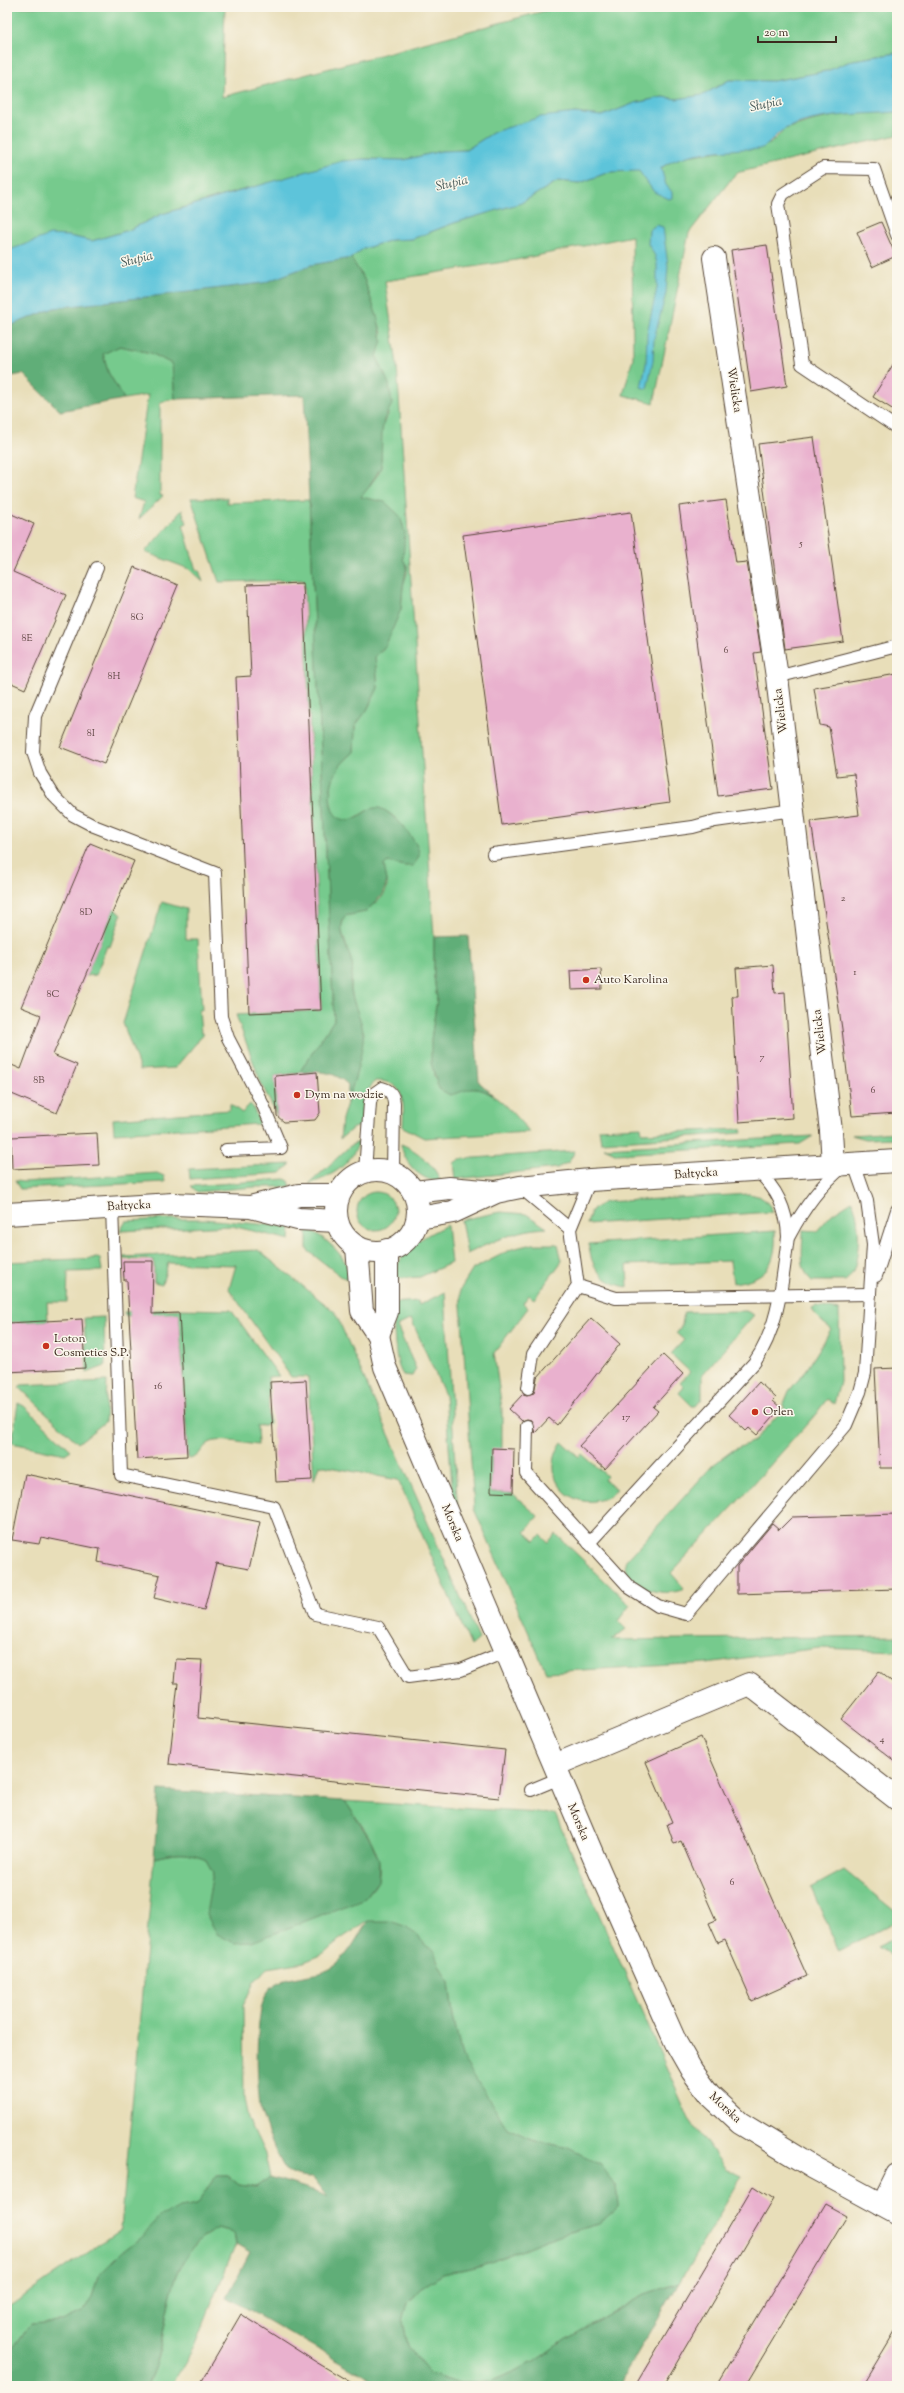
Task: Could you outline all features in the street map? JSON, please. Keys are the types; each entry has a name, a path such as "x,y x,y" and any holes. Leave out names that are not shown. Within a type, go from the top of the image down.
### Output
{"street":[{"name":"Wielicka","path":"714,258 777,677 831,1131 844,1165"},
{"name":"Bałtycka","path":"419,1218 452,1212 496,1192 520,1187 590,1180 897,1162"},
{"path":"378,1170 393,1172 405,1180 414,1192 419,1218 412,1233 399,1245 387,1250 368,1250 357,1247 341,1232 337,1221 336,1208 338,1195 345,1184 365,1171 378,1170"},
{"name":"Bałtycka","path":"414,1192 449,1188 496,1192"},
{"name":"Bałtycka","path":"251,1206 299,1195 338,1195"},
{"name":"Bałtycka","path":"7,1214 173,1204 251,1206 298,1219 337,1221"},
{"name":"Morska","path":"357,1247 362,1311 378,1335 385,1367 396,1393 666,2022 692,2071 709,2094 740,2123 889,2209"},
{"path":"378,1335 387,1312 387,1250"},
{"path":"558,1772 749,1684 897,1799"},
{"path":"889,2209 897,2175"}],"lane":[{"path":"897,235 874,169 823,168 783,194 778,204 802,364 897,428"},
{"path":"97,568 35,716 33,752 40,773 54,796 73,815 94,826 215,873 221,1017 228,1038 262,1103 281,1148 226,1150"},
{"path":"777,677 897,646"},
{"path":"493,854 693,827 716,821 793,810"},
{"path":"365,1171 370,1103 372,1095 382,1088 388,1090 393,1095 393,1172"},
{"path":"527,1426 526,1473 630,1588 645,1600 670,1611 686,1614 846,1425 860,1392 865,1373 873,1246 872,1222 868,1201 844,1165 832,1176 808,1204 788,1237"},
{"path":"589,1543 754,1363 765,1348 771,1334 779,1296 788,1237 786,1212 774,1189 756,1170"},
{"path":"528,1388 533,1354 578,1286 570,1229 590,1180"},
{"path":"520,1187 570,1229"},
{"path":"112,1207 121,1475 274,1507 315,1614 378,1627 408,1677 461,1670 507,1651"},
{"path":"870,1294 897,1210"},
{"path":"578,1286 616,1298 870,1294"},
{"path":"531,1790 558,1772"}],"green space":[{"path":"7,7 225,7 222,97 559,7 897,7 897,53 853,60 827,71 773,81 729,80 703,95 677,99 663,97 635,103 602,116 575,113 494,132 466,150 441,151 404,160 363,159 235,192 162,214 129,230 92,241 69,236 28,244 7,251"},
{"path":"897,112 897,135 736,173 689,233 654,403 623,395 633,358 632,236 516,260 385,281 397,365 434,937 434,977 437,999 431,1040 434,1077 459,1092 469,1089 479,1089 489,1093 507,1107 530,1132 424,1138 403,1127 403,1102 398,1089 393,1084 375,1081 368,1091 362,1108 362,1126 353,1128 340,1139 342,1119 356,1074 364,1033 355,1008 351,989 352,964 341,928 345,916 373,905 384,895 387,888 387,880 383,865 388,862 405,866 416,845 401,824 386,811 375,808 367,810 352,819 341,819 336,816 333,810 330,796 332,781 336,771 340,765 354,752 355,726 367,710 378,688 375,654 382,651 401,609 403,586 407,573 407,566 403,559 403,524 367,499 361,497 380,470 381,433 388,415 384,374 377,357 382,333 364,279 351,258 363,249 391,240 412,239 454,223 521,203 558,181 580,183 609,172 661,168 679,157 770,144 785,129 815,120 846,114"},
{"path":"351,258 364,279 378,319 382,340 377,357 389,384 392,404 384,420 382,432 381,467 361,497 385,502 400,516 405,533 403,559 407,566 401,609 386,645 375,657 378,688 367,710 355,726 354,752 343,762 337,771 330,795 332,809 341,819 348,820 356,818 375,808 384,810 390,814 403,826 414,840 419,856 413,866 405,866 388,862 384,865 387,881 383,894 366,912 345,916 343,922 342,933 352,966 351,990 353,1001 363,1031 358,1067 347,1103 348,1085 343,1080 331,1074 319,1072 299,1073 334,1020 304,395 175,399 172,364 151,353 120,346 103,354 108,372 124,399 60,411 23,374 7,377 7,327 54,308 263,283 311,265"},
{"path":"120,346 151,353 172,364 175,399 160,402 160,495 163,496 139,519 144,502 132,498 148,395 124,399 108,372 103,353"},
{"path":"191,498 227,498 227,503 309,500 334,1020 299,1073 275,1076 277,1116 261,1083 236,1015 321,1010 304,580 219,582"},
{"path":"182,510 187,523 183,525 196,570 199,570 203,582 189,569 145,552"},
{"path":"162,902 186,909 186,939 198,939 202,1010 199,1010 201,1033 204,1034 175,1068 140,1070 123,1023"},
{"path":"114,908 121,915 110,947 107,946 96,975 86,976"},
{"path":"468,936 479,1082 493,1095 480,1090 472,1089 450,1095 439,1089 431,1063 431,1040 437,999 434,977 434,937"},
{"path":"230,1104 242,1113 250,1104 253,1107 260,1124 114,1133 113,1119 230,1110"},
{"path":"641,1127 642,1133 741,1129 742,1133 601,1142 599,1129"},
{"path":"897,1132 897,1138 866,1139 852,1135"},
{"path":"813,1136 800,1144 617,1154 604,1148"},
{"path":"359,1142 351,1158 345,1164 333,1174 309,1184 351,1145"},
{"path":"401,1144 407,1146 425,1159 435,1170 440,1182 426,1178 414,1170 406,1158"},
{"path":"575,1151 569,1162 557,1168 456,1179 454,1163 460,1159"},
{"path":"291,1164 281,1173 190,1179 189,1169"},
{"path":"157,1173 164,1176 165,1182 20,1189 15,1181 24,1182"},
{"path":"285,1179 289,1181 291,1187 255,1187 197,1192 191,1186"},
{"path":"376,1192 389,1198 395,1211 389,1224 376,1230 363,1224 357,1211 363,1198"},
{"path":"749,1194 764,1199 769,1204 773,1212 587,1224 591,1211 604,1202"},
{"path":"852,1201 857,1219 858,1243 855,1267 851,1275 845,1281 812,1281 803,1264 803,1230 817,1231 832,1214"},
{"path":"500,1212 526,1214 547,1228 516,1233 496,1240 467,1254 461,1220"},
{"path":"204,1219 291,1227 290,1240 232,1226 120,1231 126,1221"},
{"path":"447,1225 451,1263 420,1277 391,1279 406,1252 420,1240"},
{"path":"307,1228 322,1237 341,1256 346,1263 351,1280 342,1277 307,1250"},
{"path":"775,1231 774,1253 767,1268 754,1278 733,1283 730,1261 627,1265 628,1287 619,1285 605,1278 595,1267 590,1253 589,1244"},
{"path":"532,1244 558,1244 562,1261 534,1299 529,1295 523,1303 528,1308 494,1353 502,1409 502,1449 492,1449 491,1492 512,1493 538,1516 525,1532 535,1541 541,1535 548,1542 556,1534 630,1605 618,1621 626,1629 612,1640 897,1636 897,1651 819,1648 707,1663 546,1672 474,1509 460,1290 473,1269 512,1249"},
{"path":"258,1250 335,1312 479,1639 471,1646 398,1480 319,1465 314,1480 308,1377 291,1377 229,1289 236,1265 168,1263 162,1284 154,1282 154,1260 123,1259 123,1257"},
{"path":"100,1258 102,1271 68,1272 67,1302 47,1302 48,1321 7,1323 7,1262"},
{"path":"445,1292 458,1510 453,1498 445,1395 411,1319 397,1326 416,1369 412,1376 403,1375 397,1360 394,1330 393,1303 418,1301 419,1305"},
{"path":"816,1306 839,1310 840,1382 834,1404 827,1399 815,1415 740,1499 671,1573 684,1588 682,1590 674,1592 655,1591 637,1585 626,1571 625,1562 713,1465 733,1450 754,1441 785,1407 783,1406 789,1391 807,1369 831,1330 816,1316 812,1308"},
{"path":"179,1309 231,1310 279,1376 268,1377 269,1424 257,1426 258,1445 233,1441 213,1441 206,1445 198,1455 188,1459 179,1313 125,1316 124,1312"},
{"path":"746,1311 754,1315 702,1375 702,1399 696,1406 692,1406 679,1393 684,1387 680,1383 690,1372 671,1354 684,1340 676,1333 682,1325 684,1312"},
{"path":"104,1317 105,1366 87,1373 84,1318"},
{"path":"107,1381 105,1422 78,1443 19,1387 21,1385"},
{"path":"18,1403 24,1406 71,1450 65,1454 12,1443"},
{"path":"562,1442 579,1457 582,1454 607,1476 604,1479 617,1490 603,1499 589,1501 577,1499 566,1493 558,1483 554,1470 555,1457"},
{"path":"159,1790 345,1801 371,1841 379,1861 378,1881 365,1898 252,1942 234,1943 217,1934 206,1914 213,1873 206,1860 186,1854 168,1855 154,1858"},
{"path":"345,1801 555,1814 689,2119 725,2168 742,2176 679,2283 645,2294 565,2340 535,2362 490,2382 460,2383 430,2373 408,2347 403,2321 408,2302 421,2288 443,2274 483,2265 558,2235 599,2224 618,2207 616,2185 568,2148 531,2139 507,2128 479,2097 462,2057 453,2016 449,1982 368,1921 339,1940 324,1954 304,1962 267,1968 254,1982 243,2006 244,2099 248,2118 265,2154 270,2177 256,2187 239,2185 228,2176 216,2176 196,2204 180,2207 121,2253 98,2276 92,2298 82,2312 60,2322 32,2324 7,2356 7,2308 121,2229 154,1858 168,1855 186,1854 206,1860 213,1872 210,1890 365,1898 378,1880 378,1859 370,1838"},
{"path":"844,1870 897,1913 897,1921 839,1951 811,1888"},
{"path":"368,1921 390,1921 407,1927 434,1952 449,1982 453,2016 462,2057 507,2128 531,2139 568,2148 601,2164 616,2185 618,2207 599,2224 558,2235 483,2265 443,2274 421,2288 408,2302 403,2321 408,2347 430,2373 460,2383 490,2382 535,2362 565,2340 645,2294 679,2283 618,2386 382,2386 227,2297 250,2252 236,2244 234,2232 217,2228 198,2243 184,2260 175,2279 161,2344 155,2365 146,2386 7,2386 7,2356 32,2324 60,2322 82,2312 92,2298 98,2276 121,2253 140,2238 161,2216 180,2207 196,2204 216,2176 228,2176 239,2185 256,2187 270,2177 312,2190 328,2198 313,2178 295,2175 285,2169 267,2129 260,2107 258,2081 257,2046 260,2013 269,1990 275,1985 282,1981 320,1973 328,1970 341,1961"},
{"path":"897,1937 897,1958 877,1947"},
{"path":"217,2228 234,2232 236,2244 194,2347 171,2386 146,2386 155,2365 161,2344 175,2280 184,2261 197,2243"}],"water":[{"name":"Słupia","path":"897,53 897,112 826,117 812,120 781,131 767,145 759,149 701,153 679,159 661,168 666,185 672,192 672,198 669,199 654,192 639,171 609,172 580,183 558,181 521,203 454,223 412,239 391,240 363,249 351,258 311,265 263,283 54,308 7,327 7,251 50,235 69,236 92,241 129,230 162,214 342,161 363,159 404,160 441,151 466,150 494,132 540,117 575,113 602,116 635,103 663,97 677,99 703,95 729,80 773,81 827,71 853,60"},
{"path":"656,225 663,227 668,266 666,293 654,339 653,361 647,389 641,387 646,364 647,333 657,288 657,264 655,256 648,244 649,230"}],"building":[{"path":"881,222 896,256 872,267 857,232"},
{"path":"767,245 787,386 751,392 731,250"},
{"path":"897,358 897,412 873,397"},
{"path":"814,437 843,641 785,649 758,444"},
{"path":"726,500 736,563 747,562 761,652 754,653 773,789 718,796 679,506"},
{"path":"7,512 34,524 13,572 66,595 25,689 7,681"},
{"path":"631,512 670,802 502,825 463,535"},
{"path":"134,567 178,585 104,764 60,747"},
{"path":"303,583 321,1010 249,1013 236,677 251,676 247,585"},
{"path":"897,674 897,1113 852,1116 842,1029 811,821 859,815 854,774 837,776 829,727 820,725 814,688"},
{"path":"90,843 134,861 53,1055 77,1065 57,1113 7,1092 7,1063 21,1069 41,1015 21,1007"},
{"path":"773,965 775,993 785,992 793,1118 739,1122 732,996 738,996 736,968"},
{"name":"Auto Karolina","path":"601,969 602,989 571,990 570,971"},
{"name":"Dym na wodzie","path":"317,1072 320,1113 315,1120 284,1122 277,1116 275,1076"},
{"path":"97,1133 99,1165 12,1169 11,1137"},
{"path":"123,1261 153,1261 152,1314 179,1313 187,1456 137,1459 127,1280 124,1280"},
{"path":"591,1318 620,1344 557,1425 549,1418 535,1433 531,1420 527,1419 522,1421 509,1409 523,1394 527,1395 534,1393 537,1378"},
{"name":"Loton Cosmetics S.P.","path":"82,1319 85,1368 7,1372 7,1323"},
{"path":"663,1355 683,1374 653,1407 658,1411 605,1469 579,1446"},
{"path":"897,1368 897,1468 880,1468 875,1369"},
{"path":"306,1380 312,1480 276,1482 270,1382"},
{"name":"Orlen","path":"759,1382 776,1398 773,1401 781,1408 757,1435 749,1428 746,1431 729,1415"},
{"path":"492,1448 514,1449 513,1493 491,1492"},
{"path":"25,1474 260,1522 249,1569 216,1563 204,1610 154,1598 160,1575 98,1562 100,1549 41,1537 39,1544 12,1540"},
{"path":"897,1514 897,1589 737,1594 737,1566 772,1524 779,1530 792,1517"},
{"path":"176,1659 202,1660 198,1718 505,1750 499,1798 169,1764 178,1683 174,1683"},
{"path":"879,1671 897,1686 897,1763 841,1719"},
{"path":"701,1737 807,1976 752,2001 725,1940 718,1943 709,1923 716,1920 681,1841 674,1844 667,1824 672,1822 646,1762"},
{"path":"753,2186 773,2199 663,2386 635,2386"},
{"path":"825,2204 847,2216 745,2386 716,2386"},
{"path":"241,2314 316,2362 357,2386 199,2386"},
{"path":"897,2328 897,2386 862,2386"}],"place":[{"name":"Auto Karolina","path":"586,980"},
{"name":"Dym na wodzie","path":"297,1095"},
{"name":"Loton Cosmetics S.P.","path":"46,1346"},
{"name":"Orlen","path":"755,1412"}]}
